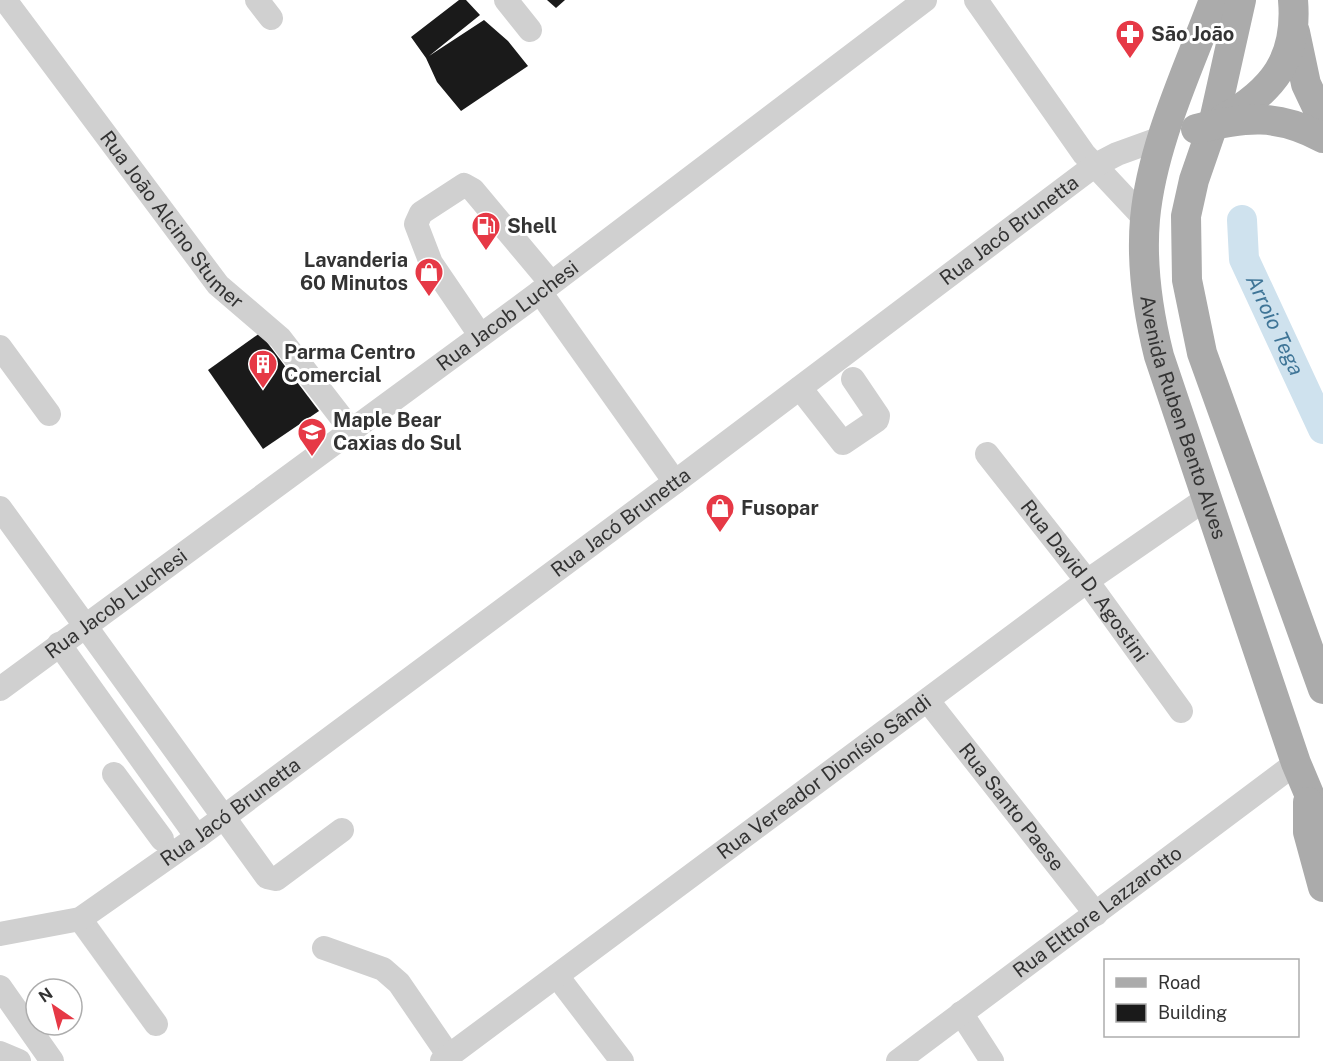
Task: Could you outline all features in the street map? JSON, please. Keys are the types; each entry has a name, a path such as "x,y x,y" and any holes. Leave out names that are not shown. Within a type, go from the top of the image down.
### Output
{"main road":[{"name":"Avenida Ruben Bento Alves","path":"1214,0 1164,137 1145,219 1145,266 1152,328 1296,763 1323,827"},
{"name":"Avenida Ruben Bento Alves","path":"1241,0 1213,125 1194,180 1186,216 1187,280 1202,353 1321,678"},
{"path":"1213,125 1248,105 1276,77 1287,57 1293,12"},
{"path":"1293,12 1306,84 1323,120"},
{"path":"1164,137 1252,118 1280,120 1302,126 1323,138"},
{"path":"1308,793 1308,832 1323,887"}],"street":[{"name":"Rua João Alcino Stumer","path":"5,0 218,285 280,338 351,430"},
{"path":"506,0 530,30"},
{"name":"Rua Jacob Luchesi","path":"0,689 546,288 925,0"},
{"path":"976,0 1094,166 1145,219"},
{"path":"1056,114 1117,154"},
{"name":"Rua Jacó Brunetta","path":"80,919 223,818 675,482 1094,166 1117,154 1164,137"},
{"path":"480,335 431,263 416,224 421,213 464,185 473,190 546,288 675,482"},
{"path":"3,358 50,414"},
{"path":"800,388 843,443 877,420 878,416 853,379"},
{"name":"Rua David D. Agostini","path":"987,454 1087,581 1180,711"},
{"name":"Rua Vereador Dionísio Sândi","path":"445,1059 1087,581 1207,498"},
{"path":"0,508 223,818 271,880 276,879 342,830"},
{"path":"59,644 197,837"},
{"name":"Rua Santo Paese","path":"928,701 1096,914"},
{"name":"Rua Elttore Lazzarotto","path":"898,1061 1296,763"},
{"path":"114,774 162,839"},
{"path":"136,805 160,788"},
{"path":"0,934 80,919 156,1024"},
{"path":"324,948 383,969 399,983 445,1059"},
{"path":"557,976 622,1061"},
{"path":"0,987 52,1061"},
{"path":"961,1013 992,1061"},
{"path":"0,1053 19,1061"}],"building":[{"path":"459,0 466,0 480,15 429,56 484,20 508,41 528,66 461,111 437,82 426,58 411,37"},
{"path":"547,0 565,0 556,8"},
{"name":"Parma Centro Comercial","path":"260,333 319,411 263,449 208,370"}],"waterway":[{"name":"Arroio Tega","path":"1242,220 1244,259 1323,429"}],"place":[{"name":"São João","path":"1130,60"},
{"name":"Shell","path":"486,252"},
{"name":"Lavanderia 60 Minutos","path":"429,298"},
{"name":"Parma Centro Comercial","path":"263,390"},
{"name":"Maple Bear Caxias do Sul","path":"312,458"},
{"name":"Fusopar","path":"720,534"}]}
